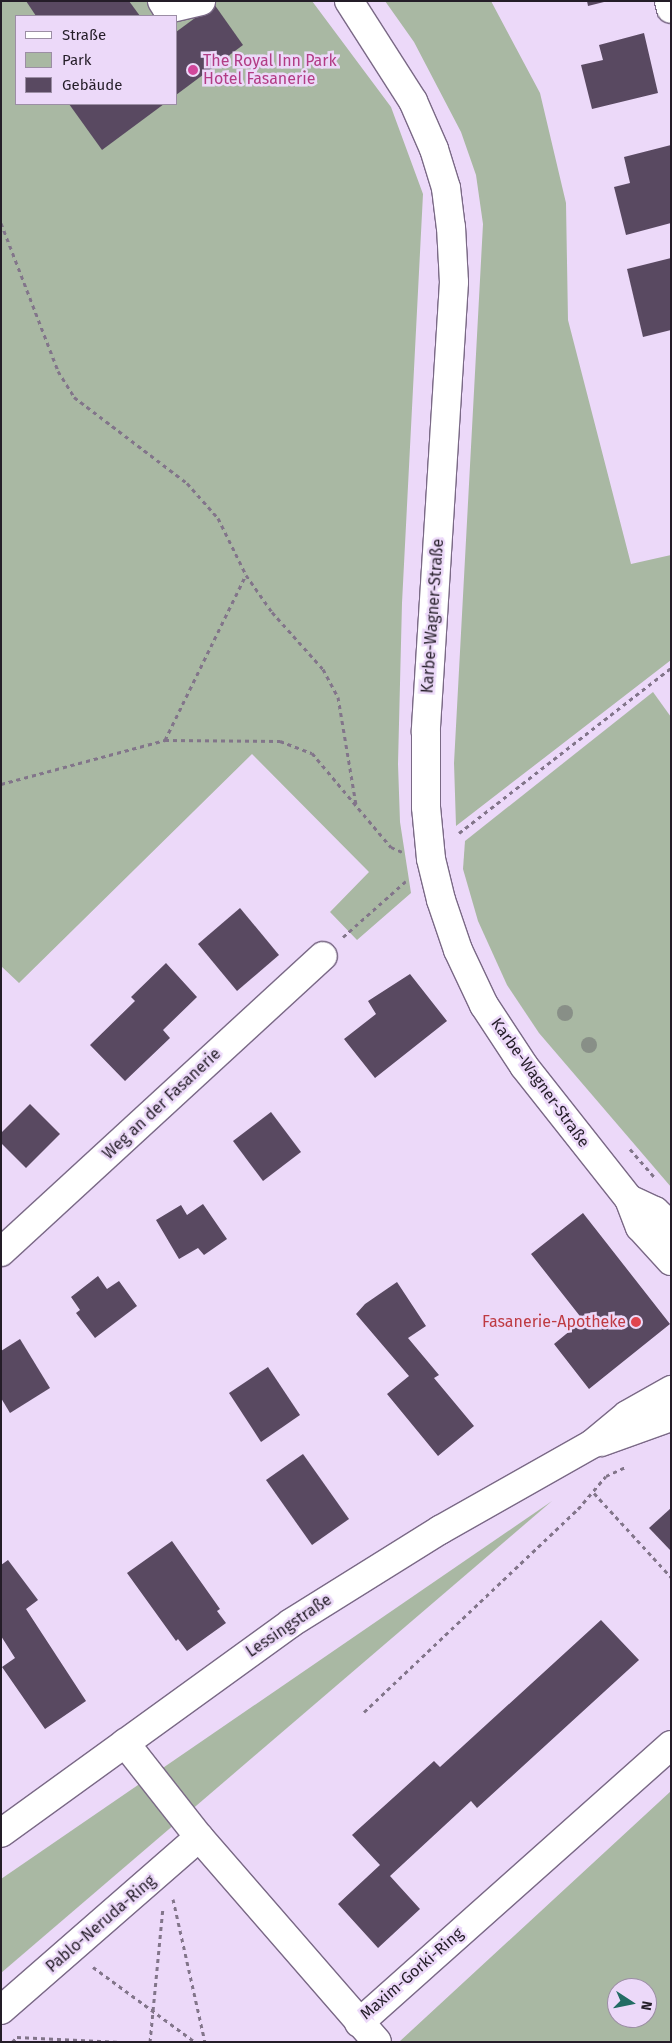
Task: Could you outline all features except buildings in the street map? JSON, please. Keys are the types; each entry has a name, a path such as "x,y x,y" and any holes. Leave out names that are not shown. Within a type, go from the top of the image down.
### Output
{"street":[{"path":"162,1 167,9 200,1"},
{"name":"Karbe-Wagner-Straße","path":"349,1 413,101 434,149 446,188 452,227 454,282 426,732 426,807 430,859 458,950 484,1005 524,1066 629,1199 640,1227 671,1261"},
{"path":"669,1 671,9"},
{"name":"Weg an der Fasanerie","path":"1,1252 322,956"},
{"name":"Karbe-Wagner-Straße","path":"629,1199 655,1211 671,1226"},
{"name":"Lessingstraße","path":"592,1444 627,1414 671,1390"},
{"name":"Lessingstraße","path":"1,1833 291,1622 440,1530 592,1444 671,1417"},
{"name":"Maxim-Gorki-Ring","path":"125,1743 199,1837 368,2032 671,1746"},
{"name":"Pablo-Neruda-Ring","path":"1,2010 199,1837"}],"path":[{"path":"1,223 58,371 74,397 187,483 218,518 246,575 272,612 323,669 338,697 356,805"},
{"path":"165,740 246,575"},
{"path":"458,834 671,668"},
{"path":"1,784 165,740 280,741 312,753 391,847 400,852 410,851"},
{"path":"322,956 406,881"},
{"path":"624,1143 661,1184"},
{"path":"364,1712 594,1493 606,1476"},
{"path":"594,1493 671,1577"},
{"path":"150,2042 166,1867"},
{"path":"166,1867 205,2042"},
{"path":"72,1949 195,2042"},
{"path":"12,2042 17,2037 120,2042"}],"green space":[{"path":"1,1 312,1 391,107 423,194 402,603 398,764 400,822 411,893 357,940 330,912 369,872 252,754 19,983 1,966"},
{"path":"385,1 491,1 540,93 566,203 568,320 631,564 671,555 671,660 456,826 454,763 483,224 476,175 461,132 414,42"},
{"path":"653,692 671,717 671,1187 539,1033 507,985 478,921 463,869 465,841"},
{"path":"552,1501 1,1973 1,1879"},
{"path":"671,1791 671,2042 399,2042"}],"place":[{"name":"The Royal Inn Park Hotel Fasanerie","path":"193,70"},
{"name":"Fasanerie-Apotheke","path":"636,1322"}]}
